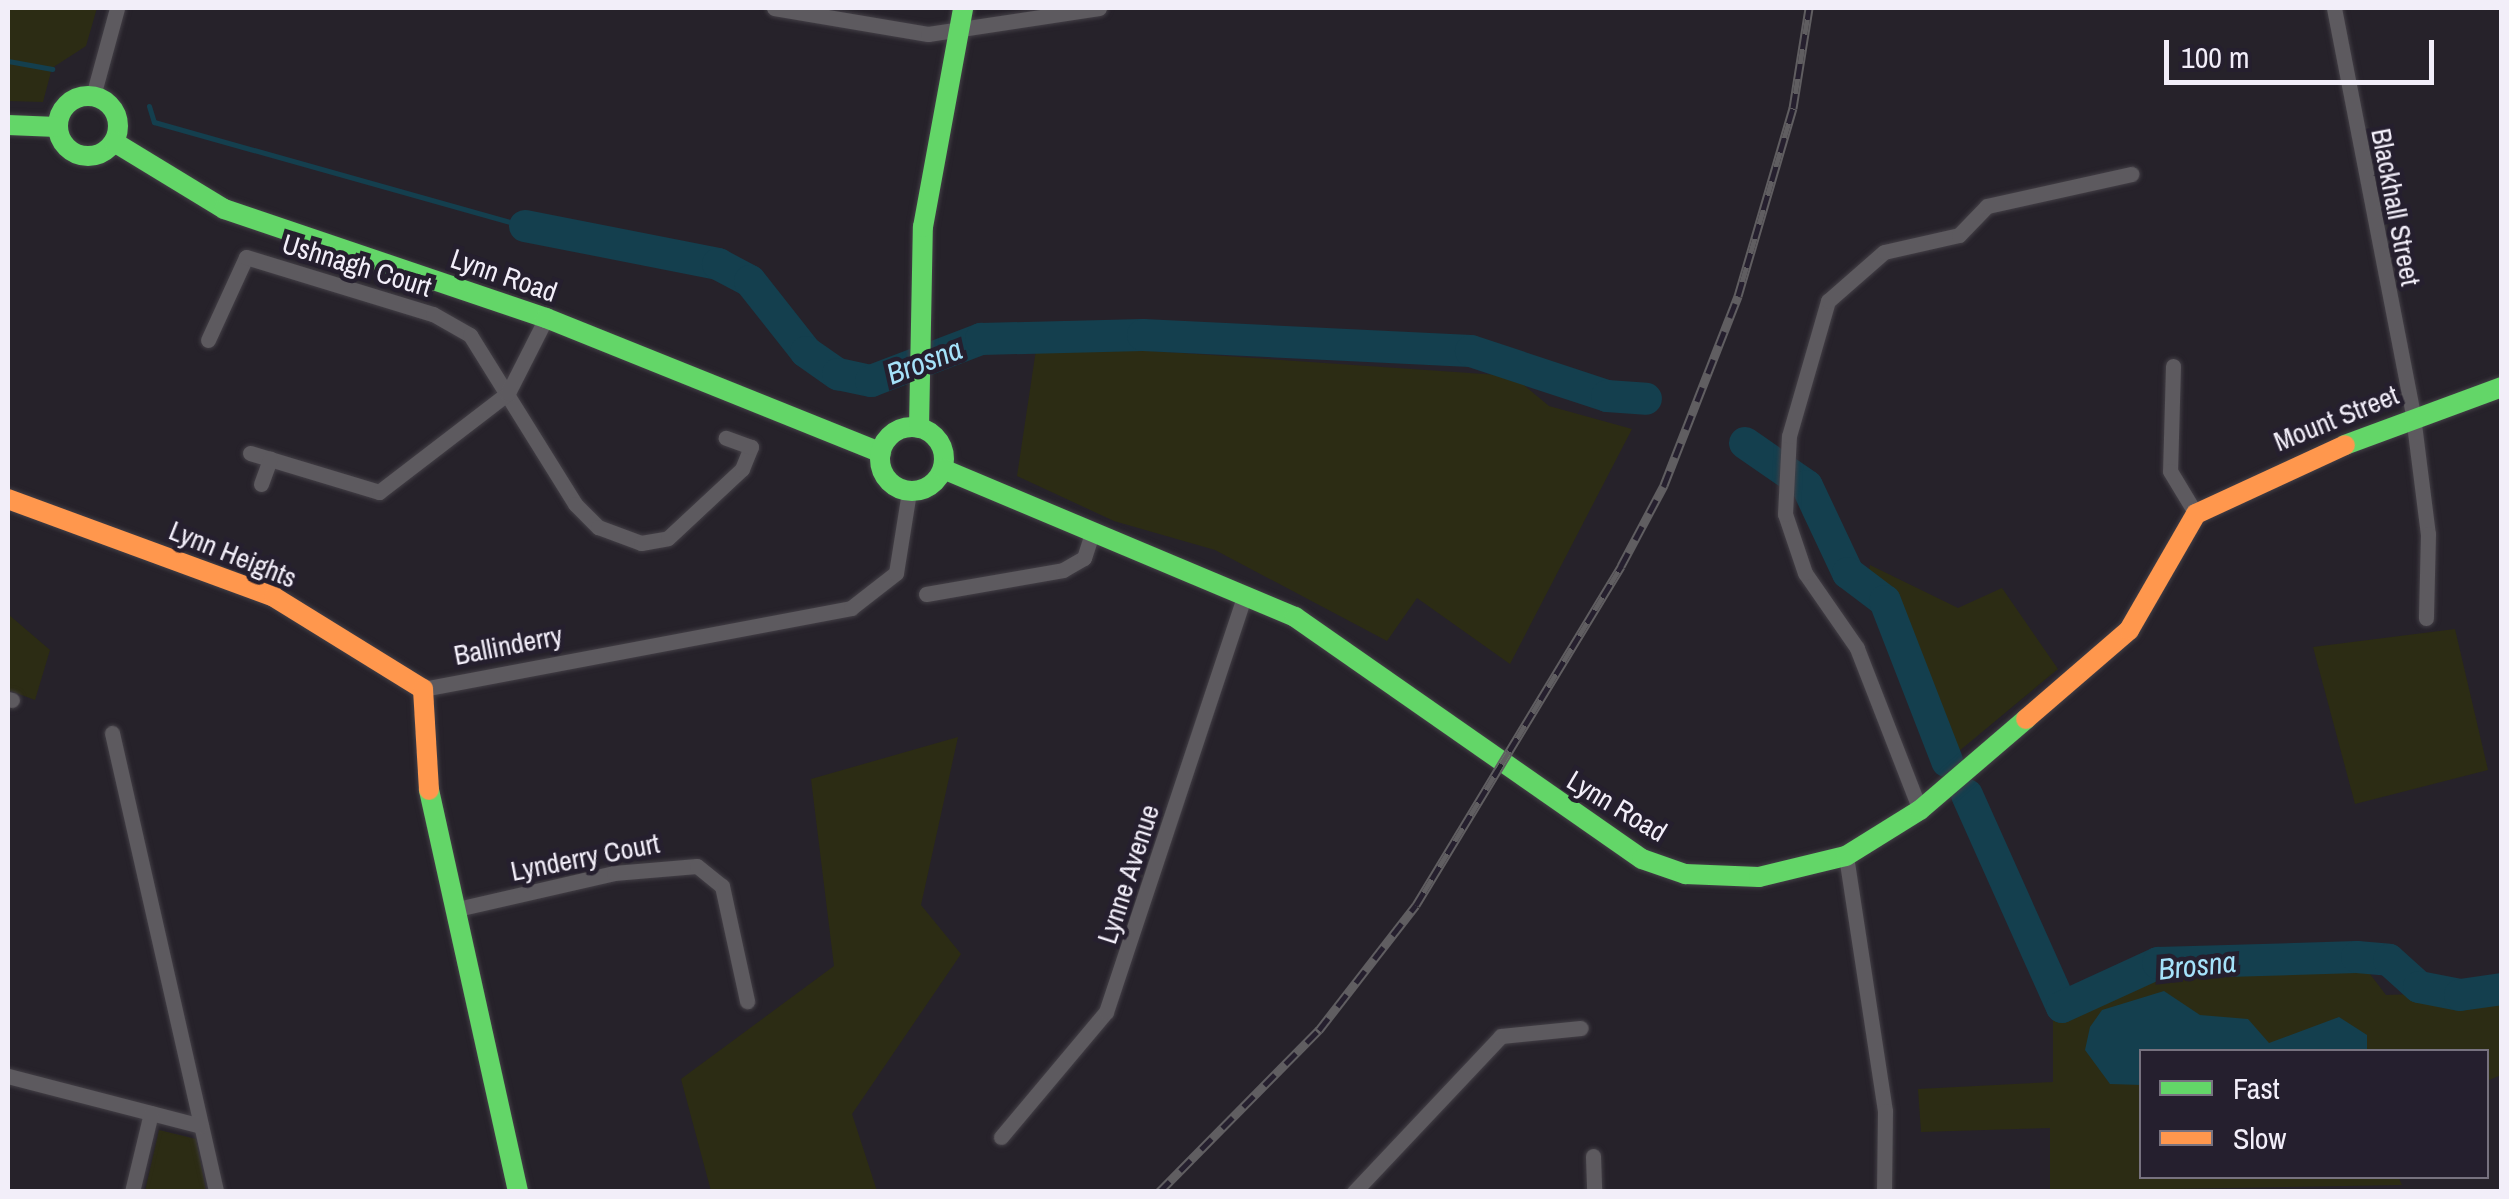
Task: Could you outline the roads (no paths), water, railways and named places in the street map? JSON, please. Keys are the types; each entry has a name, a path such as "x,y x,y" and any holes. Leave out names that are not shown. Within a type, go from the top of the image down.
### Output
{"street":[{"path":"93,96 117,8"},
{"path":"774,8 957,32 1099,8"},
{"path":"919,428 899,430 881,453 884,474 909,492 930,486 943,469 942,448 919,428 915,354 923,227 963,8"},
{"name":"Blackhall Street","path":"2334,8 2413,416 2428,534 2426,618"},
{"path":"8,125 57,128 84,157 114,142 115,111 93,96 69,102 57,128"},
{"name":"Lynn Road","path":"114,142 224,208 546,318 881,453"},
{"path":"1920,810 1857,648 1805,573 1785,514 1788,436 1828,301 1884,252 1959,235 1988,206 2131,174"},
{"name":"Ushnagh Court","path":"208,340 246,258 433,314 470,335 575,504 598,528 641,543 668,538 742,469 751,446 726,438"},
{"path":"250,453 379,492 508,393 546,318"},
{"path":"2173,366 2170,471 2196,514"},
{"name":"Mount Street","path":"2196,514 2413,416 2502,386"},
{"path":"261,484 270,460"},
{"name":"Lynn Road","path":"943,469 1091,536 1245,595 1350,648 1642,860 1723,878 1846,856 1920,810 2129,630 2196,514"},
{"name":"Ballinderry","path":"518,1192 421,756 423,689 851,608 896,572 909,492"},
{"name":"Lynn Heights","path":"8,499 274,597 423,689"},
{"path":"926,594 1063,570 1084,558 1091,536"},
{"path":"943,570 946,591"},
{"name":"Lynne Avenue","path":"1001,1136 1106,1012 1245,595"},
{"path":"112,734 216,1192"},
{"path":"1846,856 1860,902 1885,1112 1884,1192"},
{"name":"Lynderry Court","path":"454,910 614,873 697,866 722,886 747,1002"},
{"path":"1354,1192 1501,1036 1581,1028"},
{"path":"8,1076 201,1126"},
{"path":"132,1192 151,1114"},
{"path":"1593,1156 1594,1192"}],"water":[{"path":"2164,991 2200,1015 2248,1019 2269,1043 2339,1017 2367,1035 2367,1049 2139,1049 2139,1085 2110,1084 2085,1050 2090,1027 2102,1010"}],"waterway":[{"name":"Brosna","path":"8,61 52,69"},
{"name":"Brosna","path":"149,106 154,122 525,226"},
{"name":"Brosna","path":"525,226 718,264 750,281 806,352 838,374 871,381 981,339 1143,335 1471,351 1607,396 1646,399"},
{"name":"Brosna","path":"1745,443 1807,486 1848,573 1885,601 1947,761"},
{"name":"Brosna","path":"1967,795 2062,1007 2158,963 2357,957 2389,960 2419,987 2460,995 2502,989"}],"railway":[{"path":"1159,1192 1319,1030 1416,905 1621,566 1664,485 1738,296 1793,108 1809,8"}]}
